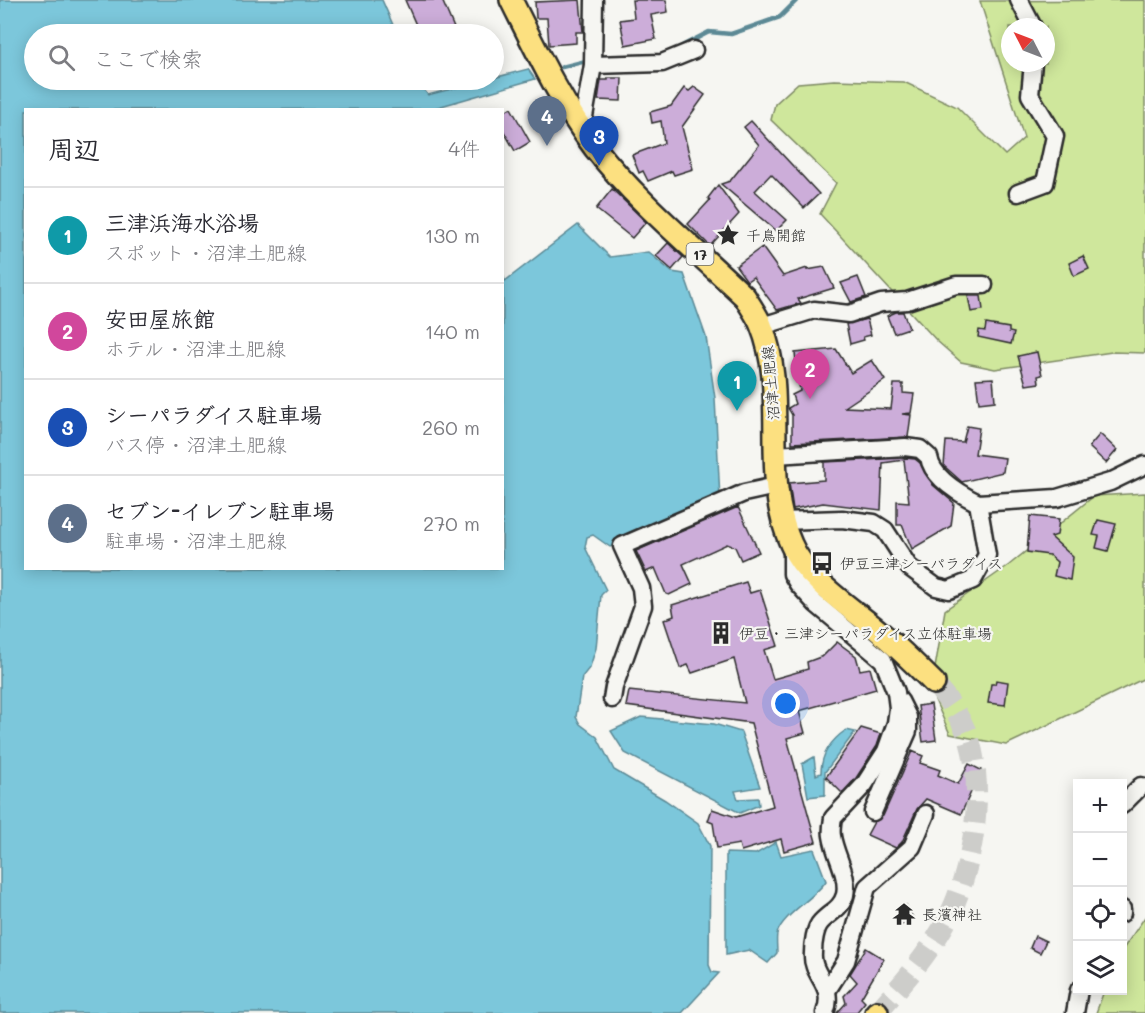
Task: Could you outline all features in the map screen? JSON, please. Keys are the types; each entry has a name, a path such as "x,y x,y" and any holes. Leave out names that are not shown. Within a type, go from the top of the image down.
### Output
{"main road":[{"name":"沼津土肥線","path":"511,0 582,128 614,170 745,297 762,326 772,371 776,486 782,521 792,547 819,581 899,649 934,683"}],"street":[{"path":"582,128 593,65 594,0"},
{"path":"1019,0 1028,18"},
{"path":"593,65 662,63 694,50"},
{"path":"1018,193 1045,183 1055,136 1030,95 1032,72"},
{"path":"762,326 813,310 849,314 881,303 907,302 956,285 984,285"},
{"path":"775,455 905,447 920,449 928,457 930,467 960,494 978,503 1057,498 1110,482 1145,465"},
{"path":"612,699 643,606 641,588 622,546 744,493 776,486"},
{"path":"782,521 843,519 874,523 885,530 909,567 936,587 949,590 973,580 987,555 978,503"},
{"path":"792,547 792,574 798,584 816,604 882,660 908,717 908,731 873,812"},
{"path":"825,1013 830,1001 828,989 812,955 820,922 841,904 845,893 845,876 832,836 833,818 842,805 864,784 886,751 896,723 896,692"},
{"path":"1127,800 1141,786"},
{"path":"828,989 846,961 867,887 912,847 926,814"},
{"path":"1075,1013 1078,995"}],"green space":[{"path":"1145,0 1145,353 1112,352 995,369 961,362 937,341 820,214 836,183 771,120 775,104 798,83 834,80 904,82 957,107 1005,155 1024,138 1003,72 1055,72 1055,18 1001,18 1001,66 980,1"},
{"path":"1145,493 1145,678 1006,745 950,734 931,691 945,610 1009,565 1094,496"},
{"path":"1145,917 1145,1013 1096,1013 1103,995 1127,995 1127,943"}],"water":[{"path":"0,0 382,0 393,24 24,24 24,90 424,90 428,95 447,90 497,90 434,108 24,108 24,570 504,570 504,278 505,281 578,225 610,257 648,252 672,272 684,274 706,337 715,398 720,499 610,547 593,535 587,537 585,547 606,590 601,595 596,648 590,667 582,677 576,717 580,724 597,737 614,770 665,800 698,823 710,846 709,965 712,972 719,973 682,1013 0,1013"},
{"path":"528,69 535,79 504,88 504,75"},
{"path":"641,717 714,724 741,732 760,787 735,791 738,799 758,798 759,805 740,813 625,753 611,731"},
{"path":"846,730 855,732 825,772 825,795 808,797 802,764 814,757 816,775 821,773 828,748"},
{"path":"776,842 781,856 814,849 826,881 780,927 777,934 777,953 768,963 749,950 726,955 726,853 756,854"}],"building":[{"path":"405,0 442,0 452,24 416,24"},
{"path":"580,0 583,32 576,32 576,43 549,45 547,18 536,18 535,2"},
{"path":"632,0 666,0 668,12 651,15 656,39 625,45 620,20 634,18"},
{"path":"608,78 622,78 621,101 598,100 601,80 608,80"},
{"path":"694,87 705,95 682,127 693,169 674,175 672,171 648,181 643,171 639,173 632,155 664,143 661,121 652,123 650,112 671,106 684,88 689,91"},
{"path":"511,108 530,142 515,151 504,132 504,111"},
{"path":"751,121 819,194 804,208 771,174 755,191 787,220 776,231 721,184 730,181 759,145 744,127"},
{"path":"718,185 739,214 710,246 688,224 710,200 708,198"},
{"path":"612,189 646,222 632,238 596,209"},
{"path":"668,243 683,257 672,270 656,256"},
{"path":"762,247 783,276 807,268 807,270 824,267 834,288 798,299 801,303 777,310 753,277 747,281 736,266"},
{"path":"1083,256 1089,269 1074,276 1069,263"},
{"path":"858,277 866,297 851,302 841,283"},
{"path":"968,296 981,296 983,310 971,312"},
{"path":"903,312 909,328 894,333 887,316"},
{"path":"867,319 871,335 863,337 864,340 850,344 846,324"},
{"path":"986,324 1009,328 1009,332 1014,333 1011,344 978,337 979,330 985,331"},
{"path":"836,349 851,373 872,360 885,380 845,407 891,409 894,384 903,384 903,393 914,394 911,413 902,414 911,415 908,437 792,443 792,415 788,408 795,404 792,395 800,391 795,353"},
{"path":"1037,352 1042,375 1038,376 1039,383 1026,385 1018,356"},
{"path":"993,378 995,401 979,403 976,379"},
{"path":"967,426 979,428 975,454 1005,458 1003,472 962,482 944,466 946,441 963,442"},
{"path":"1100,434 1117,450 1106,463 1089,447"},
{"path":"915,459 920,463 933,485 954,503 951,526 912,549 902,525 897,525 897,501 909,502 904,460 883,463 881,510 823,503 793,509 789,483 824,480 824,462"},
{"path":"738,507 759,552 741,560 735,547 727,544 683,564 692,584 669,595 666,594 655,568 646,572 636,551"},
{"path":"1030,516 1059,519 1057,535 1051,537 1073,557 1070,580 1054,576 1057,562 1049,555 1027,552"},
{"path":"1098,520 1116,524 1108,551 1096,548 1099,536 1093,535"},
{"path":"746,582 750,593 760,590 778,646 764,650 773,679 808,669 807,662 823,656 837,642 856,656 860,670 870,668 876,689 799,711 805,733 787,738 816,842 784,851 781,839 741,851 739,844 717,848 713,823 708,821 712,809 736,817 773,806 751,723 626,706 629,691 745,703 734,659 692,673 688,665 680,668 664,620 674,616 672,605"},
{"path":"996,680 1008,682 1005,705 988,703 991,684 995,684"},
{"path":"931,704 936,740 923,742 918,706"},
{"path":"861,728 881,734 877,746 856,778 842,793 826,777"},
{"path":"912,751 923,756 920,763 940,770 938,775 958,784 969,764 981,770 961,814 926,799 917,809 902,842 896,848 867,835 874,822 883,816"},
{"name":"長濱神社","path":"906,905 913,918 902,925 896,911"},
{"path":"1035,936 1046,941 1040,953 1030,948"},
{"path":"866,948 884,959 861,998 865,1002 856,1013 837,1013 846,1003 844,996 857,982 850,974"}],"waterway":[{"path":"678,48 709,32 731,34 780,17 797,0"},
{"path":"562,67 586,61"}],"tunnel":[{"path":"877,1012 912,972 942,929 961,887 973,838 976,788 975,764 970,742 955,711 934,683"}],"place":[{"name":"セブン-イレブン駐車場","path":"547,146"},
{"name":"シーパラダイス駐車場","path":"599,166"},
{"name":"千鳥開館","path":"728,235"},
{"name":"安田屋旅館","path":"810,399"},
{"name":"三津浜海水浴場","path":"737,411"},
{"name":"伊豆三津シーパラダイス","path":"822,563"},
{"name":"伊豆・三津シーパラダイス立体駐車場","path":"721,633"},
{"name":"長濱神社","path":"904,914"}]}
